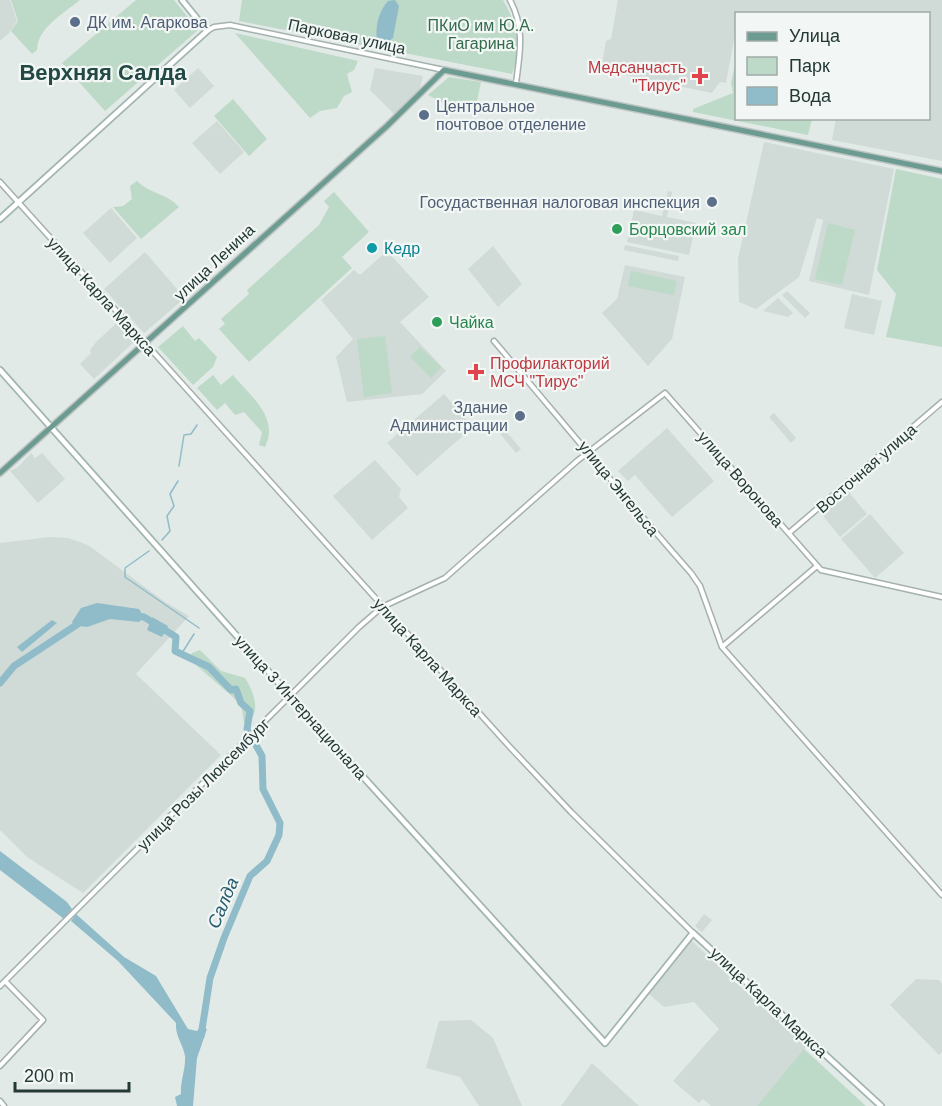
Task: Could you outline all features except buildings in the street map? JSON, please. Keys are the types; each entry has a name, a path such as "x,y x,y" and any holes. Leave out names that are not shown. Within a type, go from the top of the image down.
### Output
{"main road":[{"path":"0,219 207,31 182,0"},
{"name":"Парковая улица","path":"444,70 942,171"},
{"name":"улица Ленина","path":"0,472 387,126 444,70"},
{"name":"улица 3 Интернационала","path":"0,370 605,1043 693,933"},
{"name":"улица Карла Маркса","path":"693,933 881,1106"}],"street":[{"path":"510,0 520,26 522,45 516,83"},
{"name":"Парковая улица","path":"207,31 214,27 230,25 444,70"},
{"name":"улица Карла Маркса","path":"0,182 382,607 571,812 693,933"},
{"name":"улица Энгельса","path":"494,341 589,452 611,483 696,579 722,647 942,895"},
{"name":"улица Розы Люксембург","path":"0,986 266,723 290,694 382,607 446,578 589,452 665,393"},
{"name":"улица Воронова","path":"665,393 817,566 826,573 942,597"},
{"name":"Восточная улица","path":"789,533 942,402"},
{"path":"722,647 817,566"},
{"path":"0,1066 43,1020 5,981"},
{"path":"0,1101 4,1106"}],"shaded area":[{"path":"0,0 10,0 17,21 0,41"},
{"path":"618,0 942,0 942,161 832,140 836,120 930,120 930,12 735,12 735,34 726,83 720,82 712,93 601,70 606,41 611,39"},
{"path":"198,68 214,86 190,108 174,90"},
{"path":"375,68 423,76 419,91 395,115 370,90"},
{"path":"217,121 244,152 220,174 192,143"},
{"path":"764,142 894,169 869,295 809,281 823,220 817,218 799,277 756,309 739,302 738,259"},
{"path":"668,191 672,192 667,217 696,223 689,255 627,242 634,210 662,216"},
{"path":"111,208 137,238 110,263 83,233"},
{"path":"625,245 679,256 678,261 624,250"},
{"path":"493,246 522,284 498,307 468,269"},
{"path":"387,251 429,297 400,322 446,371 422,394 347,402 336,357 353,339 321,300 354,270 360,275"},
{"path":"145,252 185,298 144,333 104,289"},
{"path":"625,265 685,277 672,339 648,366 602,313 617,299"},
{"path":"787,291 810,313 805,318 782,295"},
{"path":"852,294 882,301 874,335 844,328"},
{"path":"778,298 793,313 788,317 763,311"},
{"path":"119,321 136,340 94,379 80,364 91,353 90,350 97,341"},
{"path":"444,394 473,427 417,476 387,443"},
{"path":"774,413 796,438 791,443 769,417"},
{"path":"503,428 521,449 516,453 498,431"},
{"path":"667,428 714,481 672,517 635,475 628,481 618,471"},
{"path":"31,453 35,458 42,453 65,479 38,503 10,471 18,467"},
{"path":"375,460 401,489 399,497 408,508 372,540 333,496"},
{"path":"847,490 867,514 840,537 820,512"},
{"path":"870,514 904,553 875,578 841,539"},
{"path":"50,537 68,538 88,545 165,602 189,616 136,674 221,755 83,893 27,857 0,830 0,543"},
{"path":"704,914 712,920 702,932 695,926"},
{"path":"691,940 773,1017 782,1018 809,1044 757,1106 711,1106 703,1099 699,1103 673,1081 719,1029 694,1002 664,1007 648,993"},
{"path":"916,979 939,980 942,984 942,1052 939,1055 890,1005"},
{"path":"471,1020 493,1038 522,1106 479,1106 460,1077 426,1068 439,1021"},
{"path":"592,1063 639,1106 561,1106"}],"green space":[{"path":"11,0 80,0 47,28 38,42 37,50 32,54 11,31 18,21"},
{"path":"136,0 174,0 198,30 105,111 62,63"},
{"name":"ПКиО им Ю.А. Гагарина","path":"242,0 503,0 515,27 517,55 512,74 239,21"},
{"path":"235,33 358,61 354,70 347,74 352,92 344,96 337,108 320,111 310,118"},
{"path":"735,65 735,120 812,120 808,135 693,112 693,109 733,93 731,83"},
{"path":"449,77 481,82 477,101 469,111 453,108 428,95"},
{"path":"233,99 267,139 249,156 214,116"},
{"path":"896,169 942,179 942,347 886,337 896,294 877,270"},
{"path":"137,181 170,199 179,207 141,239 113,207 123,206 132,199 130,186"},
{"path":"334,192 369,232 342,257 352,268 249,362 219,329 225,324 221,319 249,294 247,290 319,225 329,207 324,201"},
{"path":"828,223 855,230 842,285 815,279"},
{"path":"631,271 677,281 674,295 628,286"},
{"path":"183,326 195,341 199,338 217,357 213,367 193,385 158,347"},
{"path":"385,336 392,393 364,397 357,339"},
{"path":"420,347 441,367 431,378 410,357"},
{"path":"213,375 221,385 233,375 261,407 269,426 269,436 265,447 259,445 262,432 244,412 235,415 225,403 217,410 197,388"},
{"path":"200,650 221,671 245,678 255,703 255,710 250,720 244,723 242,709 234,698 189,659 192,653"},
{"path":"804,1049 866,1106 757,1106"}],"water":[{"path":"395,0 399,6 393,38 385,44 377,42 376,31 380,15 388,1"},
{"path":"97,603 139,609 144,617 139,622 110,619 87,627 74,625 72,622 81,608"},
{"path":"152,617 168,626 162,637 147,630"},
{"path":"52,620 57,623 22,652 17,647"},
{"path":"0,851 67,902 72,909 64,919 0,870"},
{"path":"76,914 124,957 156,976 188,1029 197,1031 201,1026 207,1029 197,1058 193,1106 177,1106 175,1097 181,1094 185,1061 176,1023 118,961 71,921"}],"waterway":[{"path":"179,466 184,435 191,434 197,425"},
{"path":"162,540 170,531 167,516 174,506 170,494 178,481"},
{"path":"149,551 125,568 125,577 199,628"},
{"name":"Салда","path":"137,616 144,617 176,637 175,651 209,667 231,690 236,689 241,703 250,711 247,729 262,756 263,789 280,823 279,835 267,861 250,876 224,938 210,978 201,1036"},
{"name":"Салда","path":"0,683 14,666 81,622"},
{"path":"182,653 194,634"}],"place":[{"name":"ДК им. Агаркова","path":"75,22"},
{"name":"Медсанчасть \"Тирус\"","path":"700,76"},
{"name":"Центральное почтовое отделение","path":"424,115"},
{"name":"Госудаственная налоговая инспекция","path":"712,202"},
{"name":"Борцовский зал","path":"617,229"},
{"name":"Кедр","path":"372,248"},
{"name":"Чайка","path":"437,322"},
{"name":"Профилакторий МСЧ \"Тирус\"","path":"476,372"},
{"name":"Здание Администрации","path":"520,416"}],"district":[{"name":"Верхняя Салда","path":"103,72"}]}
